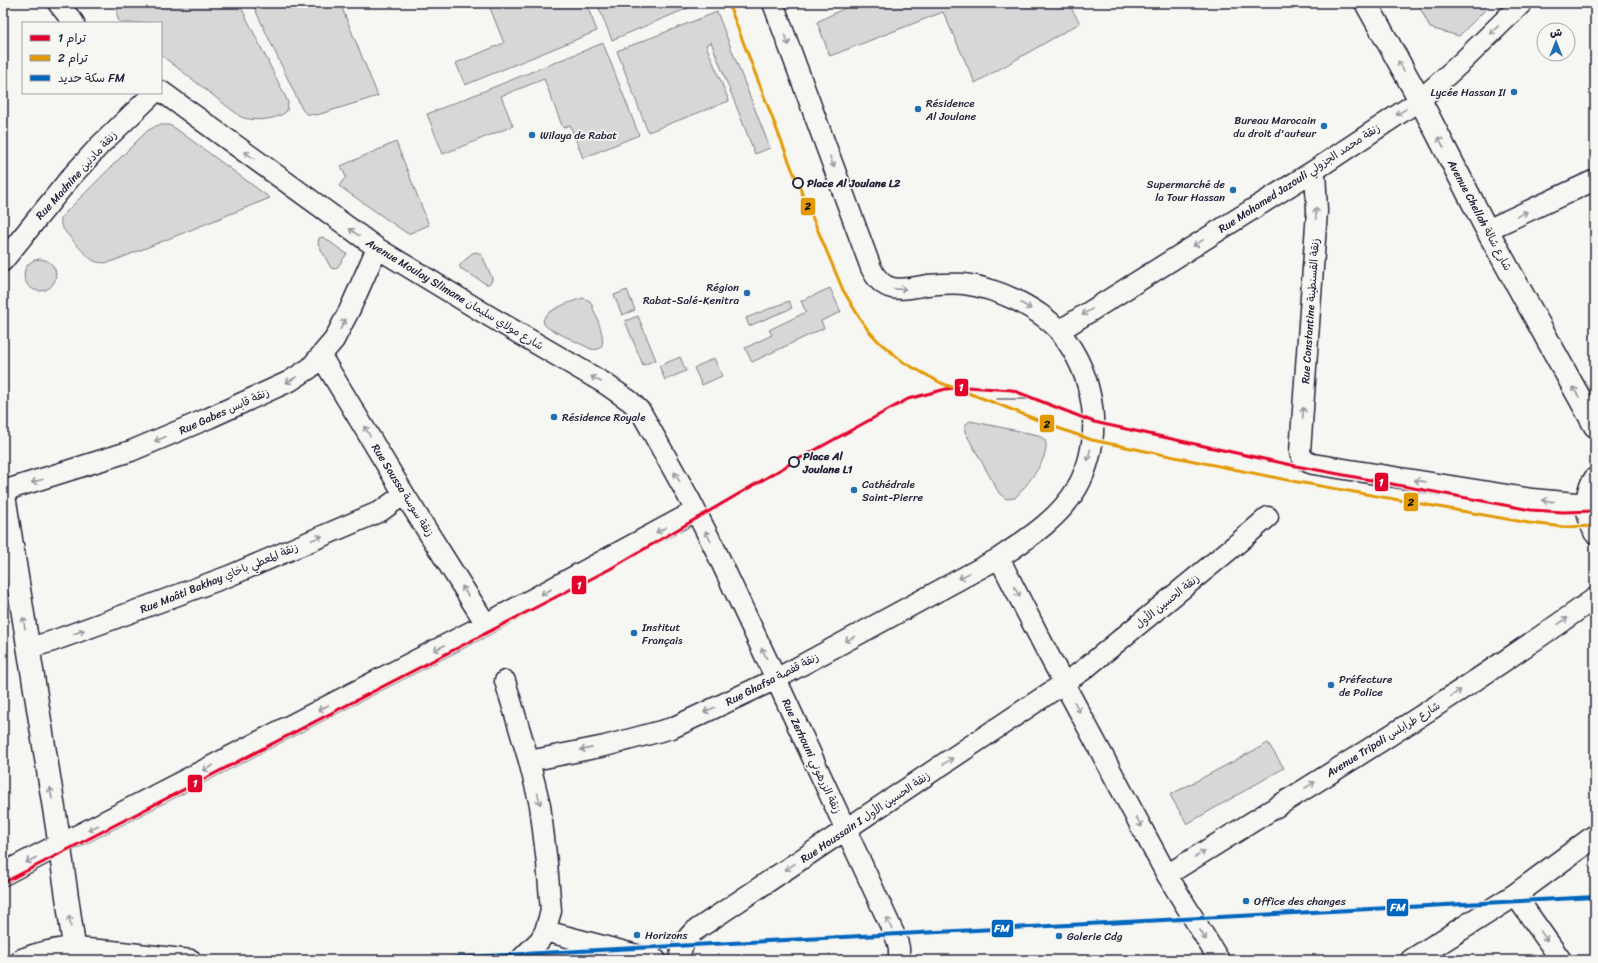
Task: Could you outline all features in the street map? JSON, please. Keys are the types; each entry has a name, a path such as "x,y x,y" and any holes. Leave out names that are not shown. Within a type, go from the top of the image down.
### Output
{"main road":[{"name":"Avenue Chellah شارع شالة","path":"1366,3 1420,100 1487,230 1595,426"},
{"path":"1595,479 1589,493 1587,504 1590,522 1595,532"},
{"path":"3,490 75,954 49,951 22,960"},
{"path":"1412,960 1515,894 1595,836"},
{"path":"3,874 59,845"}],"street":[{"path":"58,3 73,22"},
{"name":"Rue Ghafsa زنقة قفصة","path":"529,761 605,746 672,728 776,679 999,558 1027,539 1046,524 1063,507 1076,488 1086,467 1092,444 1094,428 1092,403 1084,374 1072,350 1059,331 1040,314 1015,300 987,290 964,284 942,284 900,290 882,284 877,279 871,268 774,3"},
{"name":"Rue Mohamed Jazouli زنقة محمد الجزولي","path":"1059,331 1315,170 1420,100 1463,61 1522,3"},
{"name":"Avenue Moulay Slimane شارع مولاي سليمان","path":"162,92 377,248 604,383 630,401 641,412 650,426 695,511"},
{"name":"Rue Madnine زنقة مادنين","path":"3,261 70,178 100,145 153,94"},
{"name":"Rue Constantine زنقة القسنطينة","path":"1315,170 1317,211 1300,452 1301,456 1306,461 1313,464 1532,499 1587,504"},
{"path":"1487,230 1595,180"},
{"name":"Rue Gabes زنقة قابس","path":"3,490 130,451 209,418 290,381 310,368 334,340 377,248"},
{"name":"Rue Soussa زنقة سوسة","path":"321,356 404,494 486,624"},
{"name":"Rue Maâti Bakhay زنقة المعطي باخاي","path":"28,648 50,642 106,622 229,576 381,511 404,494"},
{"path":"59,845 486,624 695,511"},
{"name":"Rue Zerhouni زنقة الزرهوني","path":"695,511 715,549 897,940 899,960"},
{"name":"زنقة الحسين الأول","path":"1064,683 1082,671 1240,542 1268,517"},
{"path":"999,558 1167,875 1219,960"},
{"name":"Avenue Tripoli شارع طرابلس","path":"1167,875 1446,700 1595,598"},
{"path":"504,681 529,761 540,806 551,911 545,931 540,940 520,960"},
{"name":"Rue Houssain I زنقة الحسين الأول","path":"680,960 681,948 686,939 693,932 1064,683"},
{"path":"1515,894 1561,960"},
{"path":"545,931 656,960"},
{"path":"75,954 112,951 191,960"}],"shaded area":[{"path":"120,3 239,3 288,102 287,111 272,118 258,120 241,117 162,56 162,22 120,22 117,13"},
{"path":"252,3 340,3 378,96 317,115 306,114 302,109"},
{"path":"488,3 586,3 597,31 465,85 456,63 504,43"},
{"path":"597,3 700,3 612,40"},
{"path":"855,3 1068,3 1080,23 975,83 943,12 830,56 817,22"},
{"path":"1418,3 1492,3 1459,36 1430,28"},
{"path":"717,12 770,148 755,154 711,42 706,45 729,101 648,132 617,51"},
{"path":"603,43 639,135 583,158 570,125 563,128 544,79 501,96 513,126 443,154 427,114"},
{"path":"158,125 169,125 175,128 270,198 113,261 102,263 94,261 71,239 63,228 61,225 62,216 147,131"},
{"path":"396,142 429,225 408,234 339,186 346,177 341,166"},
{"path":"323,237 347,254 336,269 331,268 318,244 319,238"},
{"path":"477,252 482,255 492,278 492,281 489,284 486,284 460,268 460,265 472,253"},
{"path":"37,259 43,259 53,266 56,275 55,281 49,288 43,291 37,291 27,284 24,278 24,272 31,262"},
{"path":"830,288 841,312 821,321 824,328 752,362 745,348 772,335 769,330 806,312 801,301"},
{"path":"627,290 635,310 622,315 614,295"},
{"path":"583,298 590,301 602,333 602,346 598,349 591,349 550,329 544,324 544,319 547,314 570,302"},
{"path":"789,301 792,308 749,326 746,318"},
{"path":"638,316 656,360 643,365 625,321"},
{"path":"680,357 686,371 665,380 659,366"},
{"path":"714,358 722,376 702,385 694,368"},
{"path":"970,421 1038,435 1045,440 1045,454 1037,470 1015,498 1006,499 999,493 965,432 965,425"},
{"path":"1268,743 1284,768 1187,824 1170,795"}],"tram line":[{"name":"2","path":"729,5 792,169 843,290 868,330 879,342 903,362 941,383 1092,440 1292,481 1529,523 1564,527 1595,526"},
{"name":"1","path":"3,883 610,569 795,461 908,399 946,389 967,387 1012,390 1094,422 1296,466 1531,510 1563,512 1595,511"},
{"path":"997,399 1032,399"}],"rail line":[{"name":"FM","path":"410,960 1595,897"}],"place":[{"name":"Lycée Hassan II","path":"1514,92"},
{"name":"Résidence Al Joulane","path":"918,109"},
{"name":"Bureau Marocain du droit d'auteur","path":"1324,126"},
{"name":"Wilaya de Rabat","path":"532,135"},
{"name":"Place Al Joulane L2","path":"798,183"},
{"name":"Supermarché de la Tour Hassan","path":"1233,190"},
{"name":"Région Rabat-Salé-Kenitra","path":"747,293"},
{"name":"Résidence Royale","path":"554,417"},
{"name":"Place Al Joulane L1","path":"794,462"},
{"name":"Cathédrale Saint-Pierre","path":"854,490"},
{"name":"Institut Français","path":"634,633"},
{"name":"Préfecture de Police","path":"1331,685"},
{"name":"Office des changes","path":"1246,901"},
{"name":"Horizons","path":"637,935"},
{"name":"Galerie Cdg","path":"1059,936"}]}
